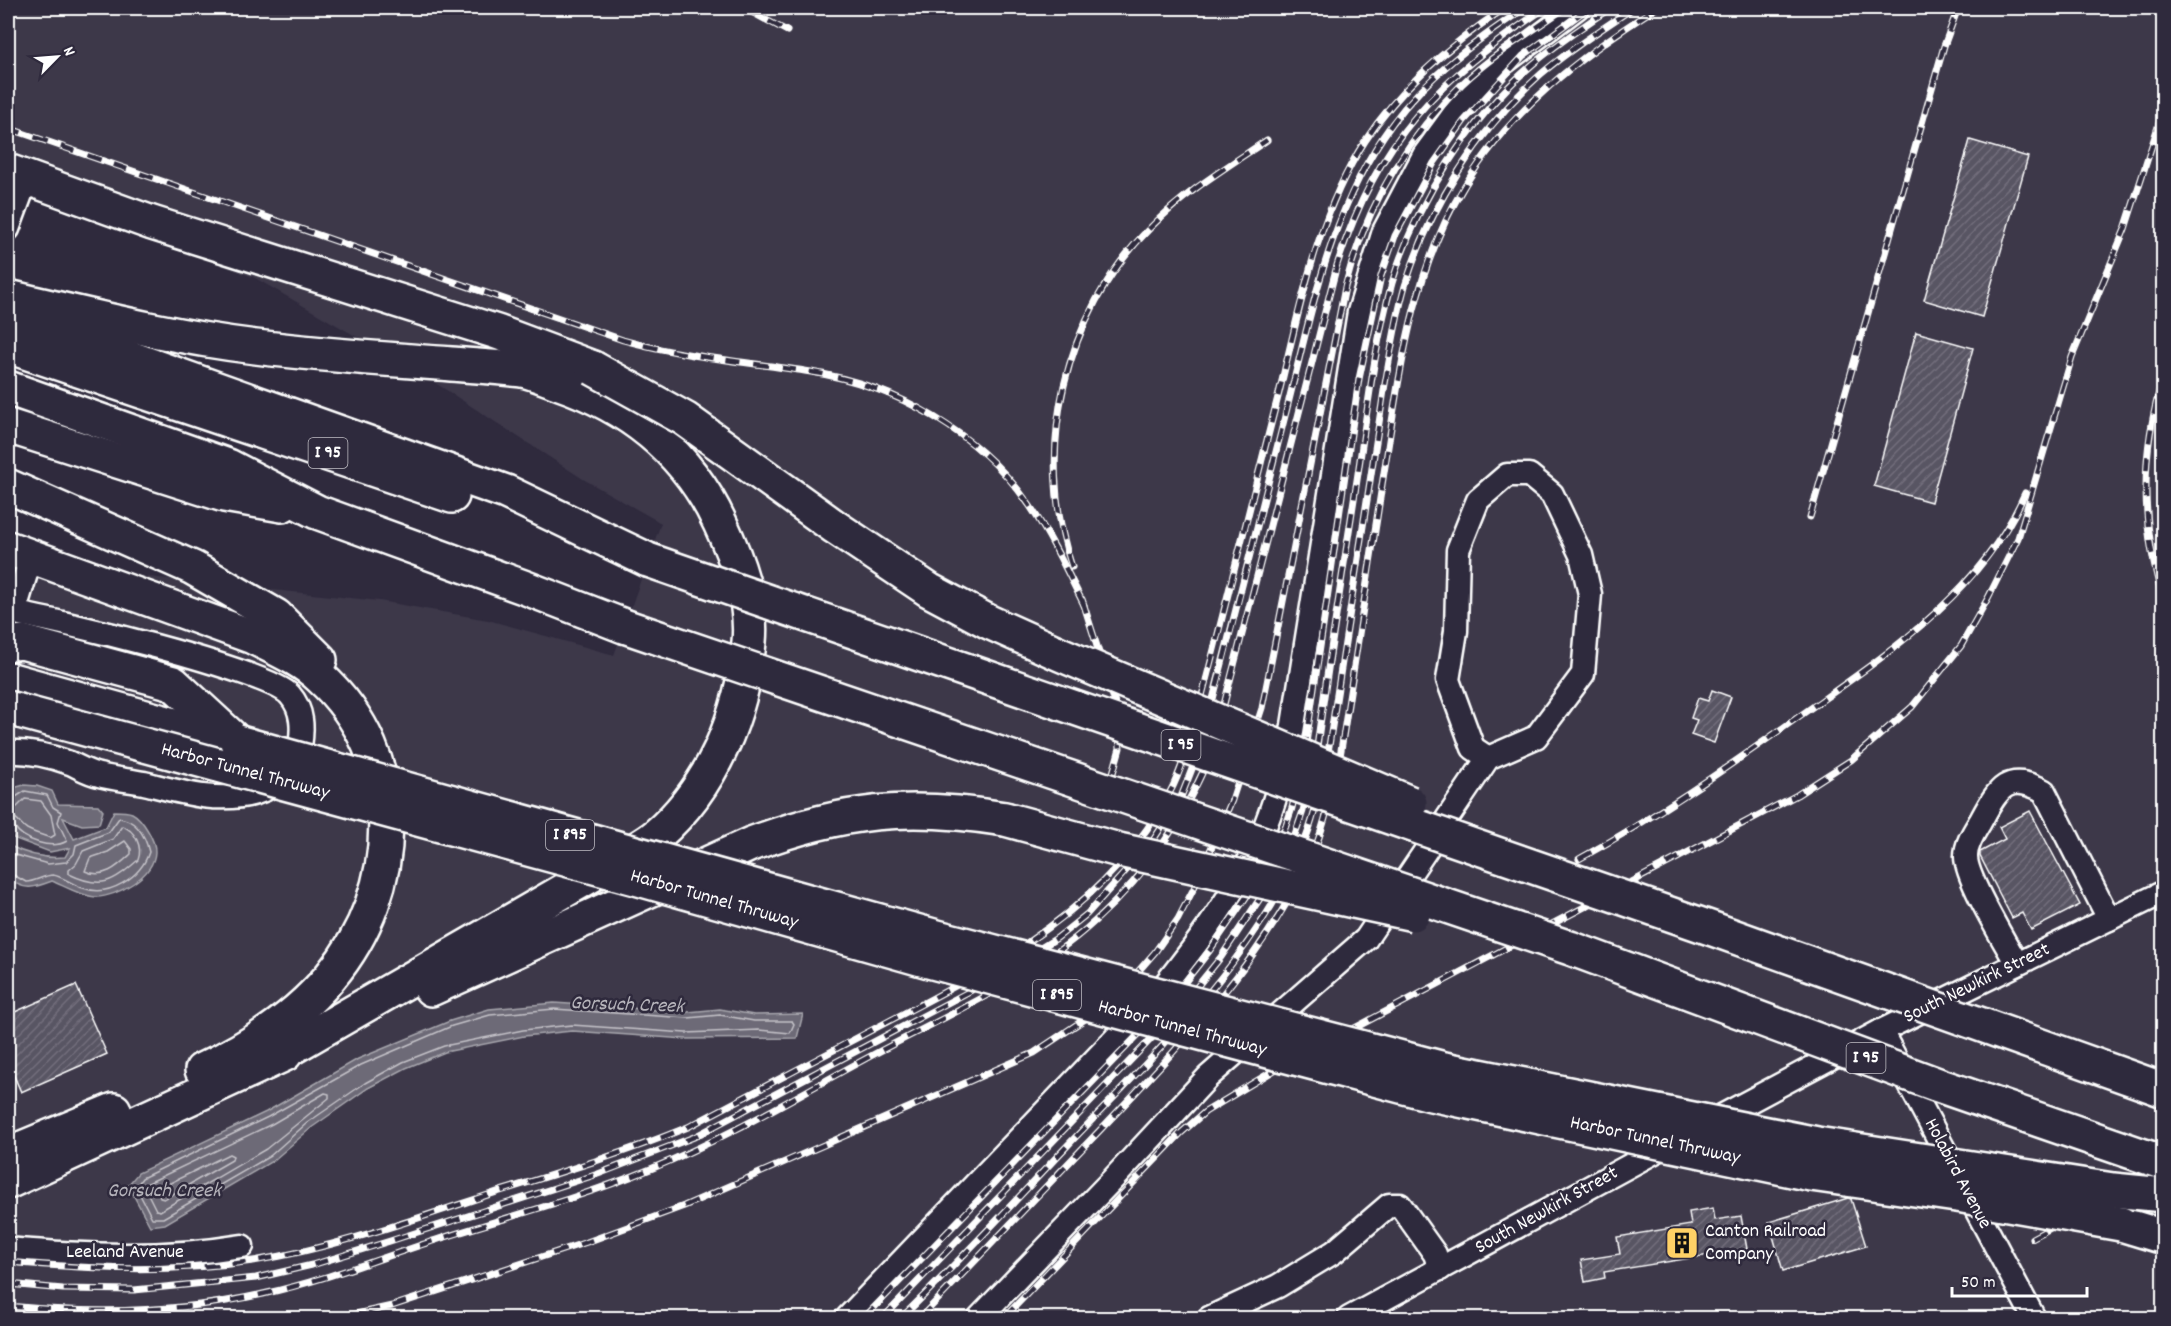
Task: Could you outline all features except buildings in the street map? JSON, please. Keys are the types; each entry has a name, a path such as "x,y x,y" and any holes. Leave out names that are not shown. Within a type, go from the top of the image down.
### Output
{"highway":[{"path":"17,174 152,223 497,332 593,368 685,419 879,557 929,590 988,622 1455,822 1713,929"},
{"path":"8,297 161,332 255,347 524,370 583,391 645,427 670,449 696,481 731,546 743,583 750,631 747,661 737,707 724,742 699,788 680,812 655,836 554,897 265,1063"},
{"name":"I 95","path":"8,314 506,492 648,560"},
{"name":"I 95","path":"8,346 648,560 1713,929 2163,1090"},
{"name":"I 95","path":"8,388 228,466 317,512 624,626 1570,948 1938,1085 2163,1163"},
{"name":"I 95","path":"8,426 224,495 317,512"},
{"path":"8,486 193,568 276,616 330,670 344,705"},
{"path":"8,1154 78,1126 217,1063 277,1026 307,1002 331,976 353,944 370,912 383,875 388,838 385,803 365,739 344,705 320,677 290,656 253,637 19,552"},
{"path":"13,628 173,683 237,742"},
{"name":"Harbor Tunnel Thruway","path":"8,679 926,934 1444,1070 1817,1144 2113,1190 2163,1195"},
{"name":"Harbor Tunnel Thruway","path":"8,708 639,879 952,967 1431,1094 1811,1174 2121,1224 2163,1226"},
{"path":"8,1182 265,1063 751,844 827,819 917,809 963,812 1005,819 1119,850 1570,948"},
{"path":"8,1193 44,1167"},
{"path":"2121,1224 2163,1237"}],"street":[{"path":"847,1318 1155,997 1198,943 1246,867 1275,802 1290,744 1359,312 1384,231 1424,155 1485,77 1577,8"},
{"path":"8,229 17,174"},
{"path":"979,1318 1237,1048 1366,939 1488,758 1536,737 1583,674 1590,594 1581,555 1552,494 1529,475 1507,475 1478,500 1458,550 1456,631 1448,680 1473,748 1488,758"},
{"path":"8,752 24,752 68,763 97,775 174,792 226,797 257,793 285,776 294,767 300,749 302,730 301,713 289,694 270,682 208,662 13,628 19,552"},
{"path":"2017,964 1972,879 1965,857 1970,839 1998,790 2015,781 2029,782 2044,791 2109,919"},
{"name":"South Newkirk Street","path":"1349,1318 1881,1030 2163,892"},
{"name":"Holabird Avenue","path":"1881,1030 2034,1318"},
{"path":"1209,1318 1278,1286 1334,1252 1389,1205 1400,1205 1435,1254 1440,1269"},
{"name":"Leeland Avenue","path":"8,1249 83,1256 151,1256 242,1246"}],"shaded area":[{"path":"8,8 2163,8 2163,1318 8,1318 8,823 13,838 50,852 71,848 65,857 49,858 26,854 32,888 52,881 83,895 124,889 150,867 155,852 106,827 74,839 62,818 86,804 58,804 52,791 37,786 13,788 8,803 8,554 120,574 380,601 488,620 614,655 661,523 583,479 423,375 255,278 8,183"}],"water":[{"path":"24,785 52,791 58,804 98,805 103,811 99,824 82,825 63,818 74,839 106,827 114,811 132,813 144,825 155,847 153,861 148,869 133,884 124,889 96,897 79,893 52,881 30,887 15,883 10,879 10,846 44,857 65,857 70,848 50,852 13,838 8,819 9,801 13,788"},
{"name":"Gorsuch Creek","path":"554,1003 688,1012 720,1009 754,1015 803,1014 797,1038 686,1039 572,1031 524,1036 445,1052 406,1068 368,1088 311,1128 274,1160 165,1224 150,1226 128,1185 138,1173 266,1112 358,1059 450,1021 489,1009"}],"railway":[{"path":"744,8 787,31"},
{"path":"8,1262 130,1269 192,1267 253,1261 314,1249 375,1232 592,1162 688,1127 931,999 1011,953 1048,928 1083,900 1116,868 1145,832 1170,792 1181,767 1213,654 1303,296 1322,232 1348,170 1379,121 1411,84 1447,51 1505,8"},
{"path":"8,1284 63,1289 134,1290 256,1278 312,1265 598,1174 694,1137 970,991 1057,938 1087,914 1152,842 1181,797 1201,746 1314,302 1337,228 1352,192 1370,157 1392,124 1420,91 1453,60 1525,8"},
{"path":"8,1306 40,1309 136,1310 200,1305 263,1294 328,1276 600,1188 653,1168 740,1127 993,992 1046,959 1095,921 1133,882 1164,843 1189,800 1212,751 1337,265 1372,181 1416,116 1442,88 1472,61 1545,8"},
{"path":"338,1318 392,1306 587,1242 684,1206 1034,1053 1097,1011 1128,983 1155,952 1178,919 1194,888 1232,800 1262,708 1345,287 1353,259 1376,204 1389,178 1422,129 1462,84 1499,54 1565,8"},
{"path":"864,1318 1166,1006 1210,950 1262,874 1280,843 1292,808 1305,750 1359,379 1381,276 1395,236 1434,163 1464,121 1523,56 1588,8"},
{"path":"883,1318 1175,1014 1221,957 1273,879 1291,846 1303,811 1316,754 1376,356 1392,283 1402,253 1430,193 1487,110 1533,64 1610,8"},
{"path":"901,1318 965,1254 1197,1007 1255,931 1280,891 1310,828 1327,759 1385,384 1402,298 1415,256 1442,199 1459,171 1477,145 1518,96 1552,65 1633,8"},
{"path":"920,1318 1132,1097 1190,1033 1245,966 1292,893 1317,844 1339,763 1401,369 1409,330 1431,256 1446,220 1465,185 1504,132 1526,108 1575,65 1656,8"},
{"path":"1810,517 1944,46 1958,8"},
{"path":"1004,1318 1181,1133 1205,1112 1273,1071 1797,795 1851,760 1912,707 1961,646 2018,538 2072,357 2125,229 2164,108"},
{"path":"8,128 623,340 693,355 811,372 874,388 905,401 962,435 1010,480 1045,530 1084,605"},
{"path":"1072,567 1061,523 1056,477 1057,431 1064,386 1077,342 1096,301 1121,262 1151,227 1207,180 1267,140"},
{"path":"2164,374 2150,432 2146,488 2150,544 2164,602"},
{"path":"1579,859 1662,810 1715,775 1860,673 1925,622 1955,594 1982,563 2006,530 2025,493"},
{"path":"1082,599 1116,706 1120,748 1111,780"},
{"path":"2032,1238 2164,1168"}],"place":[{"name":"Canton Railroad Company","path":"1682,1243"}]}
